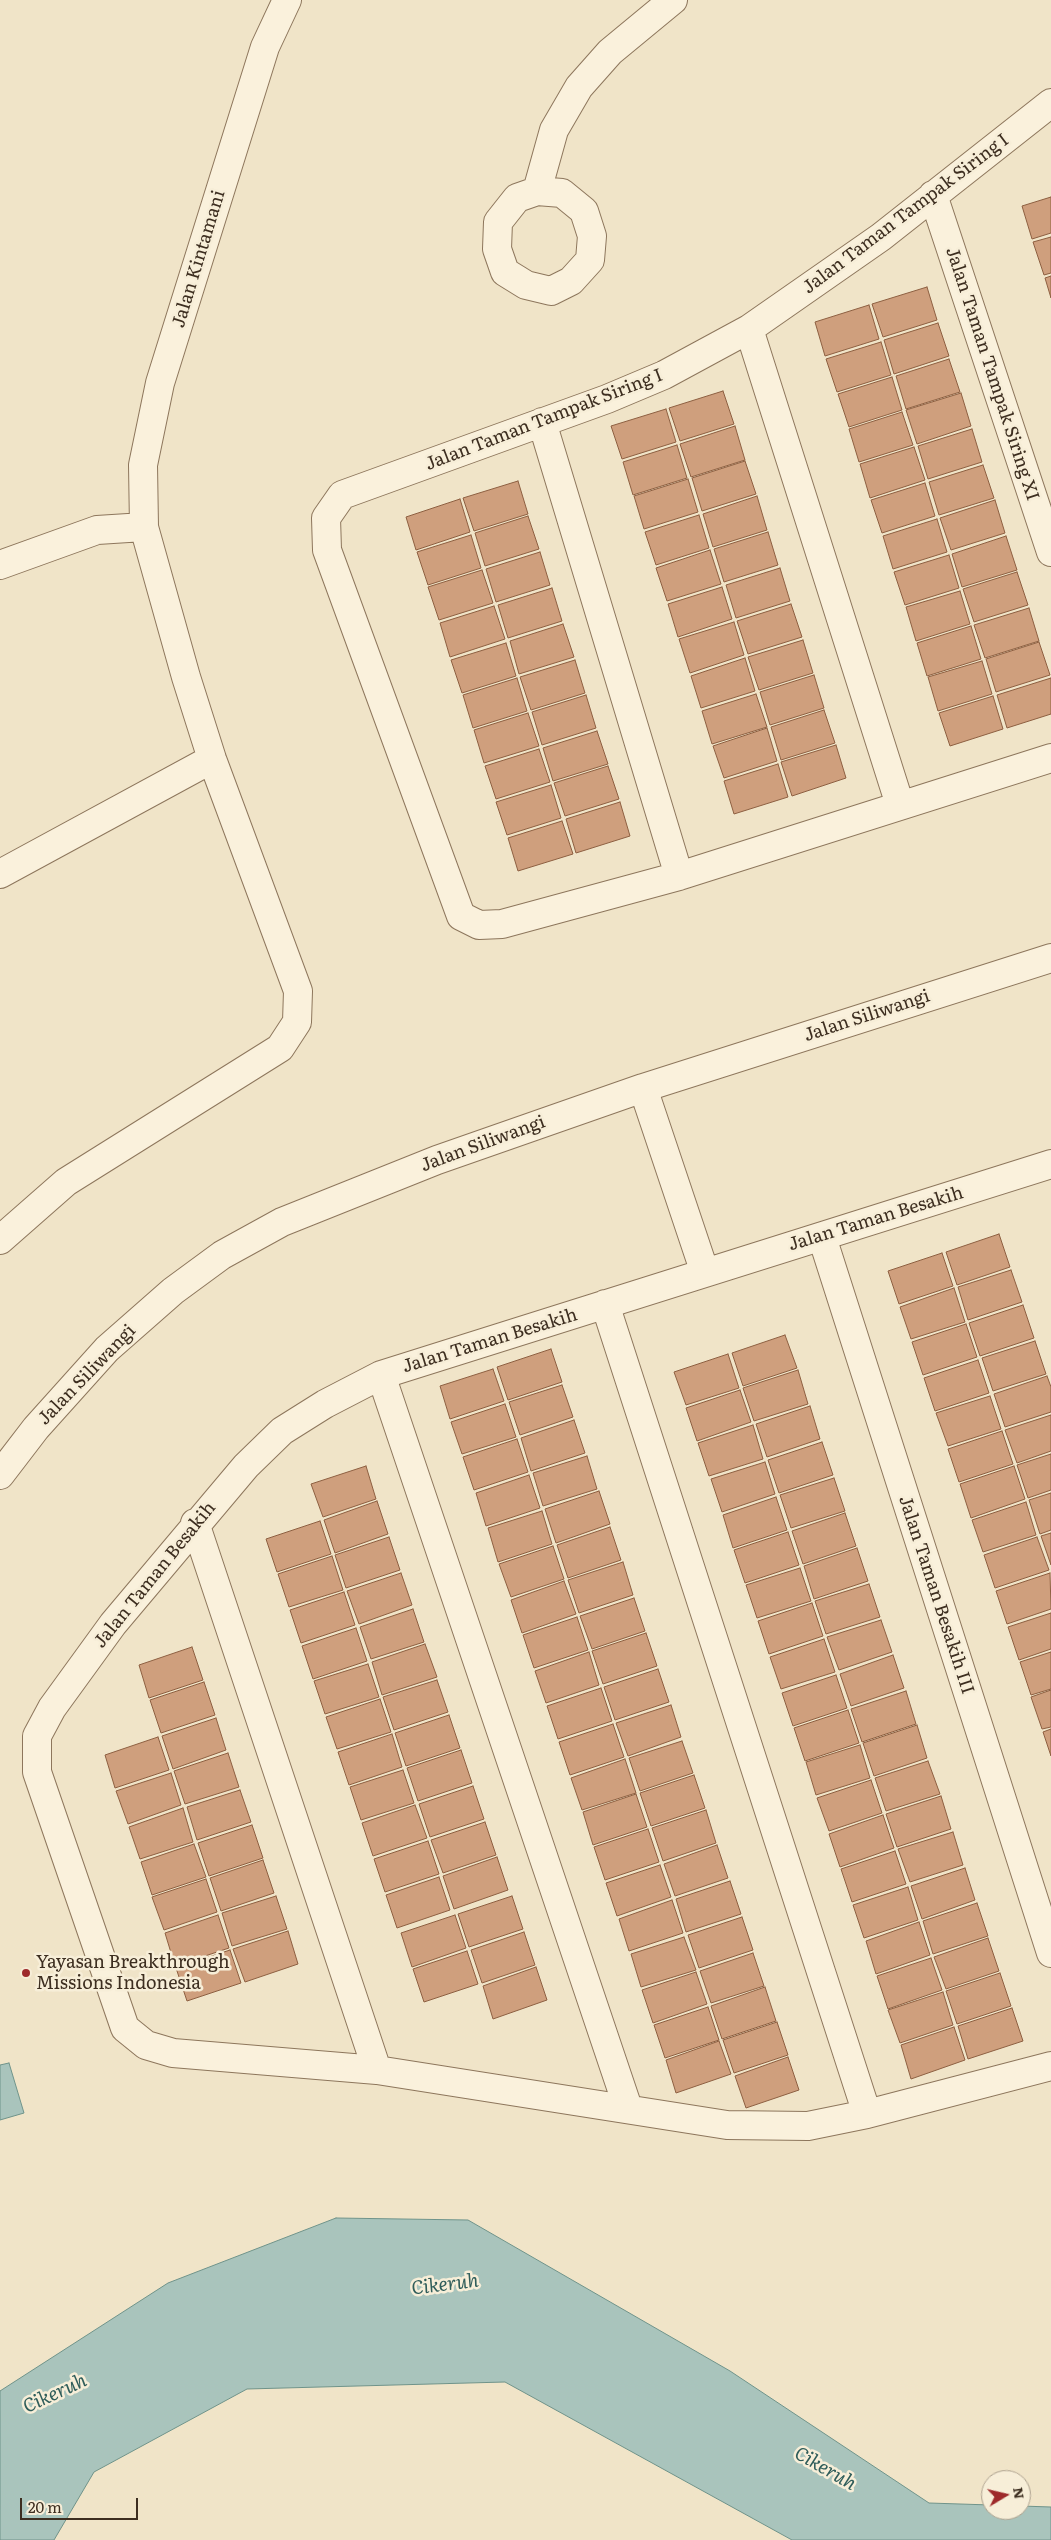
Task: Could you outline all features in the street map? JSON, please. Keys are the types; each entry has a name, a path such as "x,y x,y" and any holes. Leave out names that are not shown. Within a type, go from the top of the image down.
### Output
{"street":[{"name":"Jalan Kintamani","path":"0,1240 66,1182 280,1048 297,1022 298,991 212,759 186,677 144,526 144,465 160,383 265,46 288,0"},
{"path":"537,191 554,130 579,87 610,52 673,0"},
{"name":"Jalan Taman Tampak Siring I","path":"679,876 502,924 479,925 461,916 327,550 326,518 342,495 607,399 664,375 749,329 881,237 1051,102"},
{"name":"Jalan Taman Tampak Siring XI","path":"933,195 1051,552"},
{"path":"749,329 900,805"},
{"path":"542,422 679,876 1051,758"},
{"path":"0,565 97,530 144,526"},
{"path":"0,874 212,759"},
{"name":"Jalan Siliwangi","path":"0,1475 36,1428 107,1349 173,1291 222,1255 282,1222 446,1156 643,1088 1051,958"},
{"path":"643,1088 705,1273"},
{"name":"Jalan Taman Besakih","path":"1049,1173 822,1237 381,1375 325,1404 282,1431 246,1466 196,1523 113,1624 52,1708 38,1736 37,1772 125,2028 146,2045 173,2053 377,2070 727,2125 808,2126 867,2114 1051,2066"},
{"name":"Jalan Taman Besakih III","path":"822,1237 1051,1953"},
{"path":"605,1304 867,2114"},
{"path":"381,1375 628,2108"},
{"path":"196,1523 377,2070"}],"water":[{"path":"9,2063 24,2113 0,2120 0,2065"},
{"name":"Cikeruh","path":"336,2218 468,2220 730,2371 929,2503 981,2505 981,2520 1031,2520 1031,2506 1051,2507 1051,2540 792,2540 505,2382 247,2389 94,2472 54,2540 0,2540 0,2391 168,2283"}],"building":[{"path":"1051,197 1051,233 1032,239 1022,206"},
{"path":"1051,237 1051,273 1044,275 1033,242"},
{"path":"1051,276 1051,298 1045,278"},
{"path":"927,287 937,320 883,337 872,304"},
{"path":"869,305 879,339 825,356 815,322"},
{"path":"938,323 949,356 894,374 884,340"},
{"path":"881,342 891,375 837,392 826,359"},
{"path":"949,359 960,392 906,409 896,376"},
{"path":"892,377 902,410 849,427 838,394"},
{"path":"723,391 734,424 680,441 669,408"},
{"path":"961,393 971,426 917,444 906,410"},
{"path":"666,409 676,442 622,459 611,426"},
{"path":"902,412 913,445 859,462 849,429"},
{"path":"735,426 745,460 691,477 680,444"},
{"path":"972,429 982,462 928,479 918,446"},
{"path":"677,445 687,478 633,495 623,462"},
{"path":"914,447 925,480 870,498 860,464"},
{"path":"745,461 756,494 702,511 692,478"},
{"path":"983,465 994,498 939,515 929,482"},
{"path":"688,479 698,512 644,529 634,496"},
{"path":"518,481 528,514 474,531 463,498"},
{"path":"925,483 935,516 882,533 871,500"},
{"path":"757,496 767,530 713,547 703,514"},
{"path":"460,499 470,532 416,550 406,517"},
{"path":"995,500 1005,533 951,550 940,518"},
{"path":"699,515 709,548 656,565 645,532"},
{"path":"528,516 539,549 485,566 475,533"},
{"path":"937,519 947,552 893,569 883,536"},
{"path":"768,532 778,565 724,582 714,549"},
{"path":"471,535 481,568 428,585 417,552"},
{"path":"1006,536 1017,570 962,587 952,554"},
{"path":"710,550 721,584 667,601 656,568"},
{"path":"540,552 550,585 496,602 486,569"},
{"path":"949,555 959,588 905,605 894,572"},
{"path":"780,568 790,601 736,618 726,585"},
{"path":"482,570 493,603 439,620 428,587"},
{"path":"1017,572 1028,605 974,622 963,589"},
{"path":"722,587 732,619 678,637 668,604"},
{"path":"552,588 562,621 508,638 498,605"},
{"path":"960,591 970,624 916,641 906,607"},
{"path":"791,604 802,637 748,654 737,621"},
{"path":"494,606 505,639 450,657 440,623"},
{"path":"1029,608 1039,641 985,658 974,625"},
{"path":"734,622 744,655 690,673 679,639"},
{"path":"563,624 574,657 519,674 510,641"},
{"path":"971,626 981,659 927,676 917,643"},
{"path":"803,640 813,673 759,690 748,657"},
{"path":"1039,642 1050,675 996,692 986,659"},
{"path":"506,643 516,676 462,693 451,660"},
{"path":"745,658 755,691 701,708 691,676"},
{"path":"575,660 585,693 531,710 520,677"},
{"path":"982,661 992,694 938,711 928,677"},
{"path":"814,675 824,708 770,725 760,692"},
{"path":"517,678 527,711 473,728 463,695"},
{"path":"1051,678 1051,714 1007,728 997,695"},
{"path":"756,694 767,727 712,744 702,711"},
{"path":"586,695 596,728 542,745 532,712"},
{"path":"993,696 1003,729 950,746 939,713"},
{"path":"824,710 835,743 781,760 771,727"},
{"path":"528,713 539,746 484,763 474,730"},
{"path":"767,728 777,761 724,778 713,746"},
{"path":"597,731 608,764 553,781 543,748"},
{"path":"836,745 846,778 792,796 781,762"},
{"path":"539,749 550,782 496,799 485,766"},
{"path":"778,764 788,797 734,814 724,781"},
{"path":"608,766 619,799 565,816 554,783"},
{"path":"551,785 561,818 507,835 496,802"},
{"path":"620,802 630,836 576,853 566,819"},
{"path":"562,821 573,854 518,871 508,838"},
{"path":"999,1234 1010,1267 957,1285 946,1252"},
{"path":"942,1253 953,1286 899,1304 888,1271"},
{"path":"1011,1270 1022,1302 968,1320 958,1287"},
{"path":"954,1288 965,1322 911,1339 900,1307"},
{"path":"1023,1305 1034,1338 980,1356 969,1323"},
{"path":"966,1324 977,1357 923,1375 912,1342"},
{"path":"785,1335 797,1368 743,1386 732,1353"},
{"path":"1035,1341 1046,1374 993,1391 982,1358"},
{"path":"551,1349 562,1382 508,1400 497,1367"},
{"path":"728,1354 739,1388 686,1405 674,1372"},
{"path":"978,1360 989,1393 935,1411 924,1378"},
{"path":"493,1369 504,1401 450,1419 440,1386"},
{"path":"798,1370 808,1404 754,1421 743,1388"},
{"path":"1047,1376 1051,1387 1051,1412 1005,1427 994,1394"},
{"path":"562,1385 573,1417 520,1435 509,1402"},
{"path":"740,1390 751,1422 697,1441 686,1408"},
{"path":"990,1396 1001,1429 948,1446 936,1413"},
{"path":"505,1404 516,1437 462,1454 451,1422"},
{"path":"810,1406 820,1439 767,1457 756,1424"},
{"path":"1051,1415 1051,1451 1017,1463 1005,1430"},
{"path":"574,1420 585,1453 531,1471 521,1438"},
{"path":"753,1425 763,1459 709,1476 698,1443"},
{"path":"1002,1431 1013,1464 959,1482 948,1449"},
{"path":"517,1439 528,1472 474,1490 463,1457"},
{"path":"822,1442 833,1475 779,1493 768,1460"},
{"path":"1051,1454 1051,1490 1028,1498 1017,1465"},
{"path":"587,1456 597,1489 543,1506 533,1473"},
{"path":"765,1462 775,1494 722,1512 711,1479"},
{"path":"366,1466 376,1499 323,1517 311,1484"},
{"path":"1014,1466 1025,1499 971,1518 960,1484"},
{"path":"529,1475 540,1508 486,1526 476,1493"},
{"path":"834,1478 845,1511 791,1528 780,1495"},
{"path":"599,1491 610,1524 556,1543 545,1509"},
{"path":"1051,1493 1051,1530 1040,1534 1029,1500"},
{"path":"776,1497 787,1530 733,1548 723,1515"},
{"path":"377,1501 388,1534 335,1553 324,1520"},
{"path":"1026,1502 1036,1535 983,1552 972,1520"},
{"path":"542,1511 552,1544 498,1562 488,1528"},
{"path":"845,1513 856,1546 803,1564 792,1531"},
{"path":"320,1521 331,1554 277,1572 266,1539"},
{"path":"610,1527 621,1560 568,1578 557,1545"},
{"path":"788,1532 799,1565 745,1583 734,1550"},
{"path":"1051,1533 1051,1565 1041,1536"},
{"path":"389,1537 400,1570 346,1588 335,1555"},
{"path":"1037,1537 1049,1570 995,1588 984,1555"},
{"path":"553,1546 564,1579 511,1597 499,1564"},
{"path":"857,1548 868,1581 814,1599 804,1566"},
{"path":"332,1556 343,1590 289,1607 278,1574"},
{"path":"623,1562 633,1595 579,1613 568,1580"},
{"path":"800,1568 811,1601 757,1618 746,1585"},
{"path":"401,1573 412,1605 359,1624 347,1591"},
{"path":"1050,1573 1051,1609 1007,1624 996,1591"},
{"path":"564,1581 576,1614 522,1633 511,1600"},
{"path":"869,1584 880,1617 826,1634 815,1601"},
{"path":"344,1592 355,1625 301,1643 290,1610"},
{"path":"634,1598 645,1631 592,1649 580,1616"},
{"path":"812,1603 823,1636 769,1654 758,1621"},
{"path":"413,1609 424,1642 371,1659 360,1627"},
{"path":"1051,1613 1051,1649 1019,1660 1008,1627"},
{"path":"577,1617 588,1650 534,1668 523,1635"},
{"path":"881,1620 892,1652 839,1670 827,1637"},
{"path":"356,1628 367,1661 313,1679 302,1646"},
{"path":"646,1633 657,1666 603,1684 592,1651"},
{"path":"824,1639 835,1672 781,1689 770,1657"},
{"path":"425,1644 437,1677 382,1695 372,1662"},
{"path":"192,1647 203,1680 149,1698 139,1665"},
{"path":"589,1652 599,1685 546,1703 535,1671"},
{"path":"1051,1652 1051,1689 1031,1695 1020,1662"},
{"path":"893,1655 904,1688 851,1706 840,1674"},
{"path":"368,1664 379,1697 325,1714 314,1681"},
{"path":"658,1669 669,1702 615,1720 604,1687"},
{"path":"836,1675 847,1708 793,1726 782,1693"},
{"path":"437,1680 448,1712 394,1730 383,1697"},
{"path":"204,1682 215,1715 161,1733 150,1700"},
{"path":"601,1688 612,1721 558,1739 547,1706"},
{"path":"1051,1690 1051,1727 1042,1729 1031,1697"},
{"path":"906,1691 916,1724 862,1742 851,1709"},
{"path":"380,1699 391,1732 337,1749 326,1717"},
{"path":"671,1705 681,1737 628,1756 616,1723"},
{"path":"848,1710 859,1743 805,1761 794,1728"},
{"path":"449,1715 460,1748 406,1766 395,1733"},
{"path":"216,1718 226,1750 173,1769 162,1736"},
{"path":"613,1724 624,1757 570,1775 559,1742"},
{"path":"917,1725 927,1758 874,1776 863,1743"},
{"path":"1051,1729 1051,1756 1043,1732"},
{"path":"392,1734 402,1767 349,1785 338,1752"},
{"path":"158,1737 169,1770 115,1788 105,1755"},
{"path":"682,1741 693,1773 640,1791 629,1758"},
{"path":"860,1745 870,1778 816,1795 806,1762"},
{"path":"461,1750 472,1783 418,1801 407,1768"},
{"path":"228,1753 239,1787 185,1804 174,1771"},
{"path":"625,1759 636,1793 582,1810 571,1778"},
{"path":"928,1761 940,1794 886,1811 875,1778"},
{"path":"403,1770 414,1803 361,1820 350,1787"},
{"path":"171,1773 181,1805 128,1824 116,1791"},
{"path":"694,1775 705,1808 651,1826 640,1793"},
{"path":"871,1780 882,1813 829,1831 817,1798"},
{"path":"473,1786 484,1819 430,1837 419,1804"},
{"path":"240,1790 251,1822 197,1840 187,1807"},
{"path":"636,1794 647,1827 593,1845 583,1812"},
{"path":"941,1796 951,1829 897,1847 886,1814"},
{"path":"415,1805 427,1838 373,1856 362,1823"},
{"path":"183,1808 193,1842 140,1859 129,1827"},
{"path":"706,1810 716,1843 663,1861 652,1828"},
{"path":"883,1815 894,1848 840,1867 829,1834"},
{"path":"485,1822 496,1855 443,1873 431,1840"},
{"path":"252,1825 263,1858 209,1876 198,1843"},
{"path":"648,1829 659,1862 605,1880 594,1847"},
{"path":"953,1832 963,1865 910,1882 898,1849"},
{"path":"428,1841 439,1874 385,1892 374,1859"},
{"path":"194,1844 206,1877 152,1895 141,1862"},
{"path":"717,1845 728,1878 675,1896 664,1864"},
{"path":"895,1851 906,1884 852,1902 841,1869"},
{"path":"497,1857 508,1890 454,1909 443,1876"},
{"path":"263,1860 274,1893 221,1911 210,1878"},
{"path":"660,1865 671,1897 617,1916 606,1883"},
{"path":"965,1868 975,1900 922,1919 911,1886"},
{"path":"439,1877 450,1910 397,1928 386,1895"},
{"path":"206,1879 217,1912 164,1930 152,1897"},
{"path":"730,1881 741,1914 686,1932 676,1899"},
{"path":"908,1887 918,1920 864,1938 853,1905"},
{"path":"276,1896 287,1929 232,1946 222,1913"},
{"path":"512,1896 523,1929 469,1947 458,1914"},
{"path":"672,1900 683,1933 629,1951 619,1919"},
{"path":"977,1903 988,1936 933,1954 923,1921"},
{"path":"218,1915 229,1948 175,1966 165,1933"},
{"path":"455,1915 466,1948 412,1967 401,1933"},
{"path":"742,1917 753,1950 699,1968 688,1935"},
{"path":"919,1922 930,1955 876,1974 866,1941"},
{"path":"288,1931 298,1964 245,1982 233,1949"},
{"path":"524,1932 535,1965 482,1983 471,1950"},
{"path":"684,1937 696,1970 641,1987 631,1954"},
{"path":"988,1938 999,1971 946,1989 934,1957"},
{"path":"230,1950 241,1983 187,2001 176,1968"},
{"path":"467,1951 478,1984 424,2002 413,1969"},
{"path":"753,1953 764,1986 711,2003 700,1971"},
{"path":"931,1958 942,1990 888,2009 877,1976"},
{"path":"536,1967 547,2000 493,2019 483,1986"},
{"path":"696,1972 707,2004 653,2023 642,1990"},
{"path":"1000,1973 1011,2006 957,2024 946,1991"},
{"path":"765,1987 776,2021 722,2039 711,2006"},
{"path":"943,1992 953,2025 900,2043 888,2010"},
{"path":"708,2007 719,2040 665,2058 654,2025"},
{"path":"1012,2008 1023,2041 968,2059 958,2026"},
{"path":"777,2022 788,2055 734,2073 723,2040"},
{"path":"954,2027 965,2060 911,2079 901,2045"},
{"path":"719,2041 731,2074 676,2093 666,2060"},
{"path":"788,2057 799,2090 746,2108 735,2076"}],"place":[{"name":"Yayasan Breakthrough Missions Indonesia","path":"26,1973"}]}
